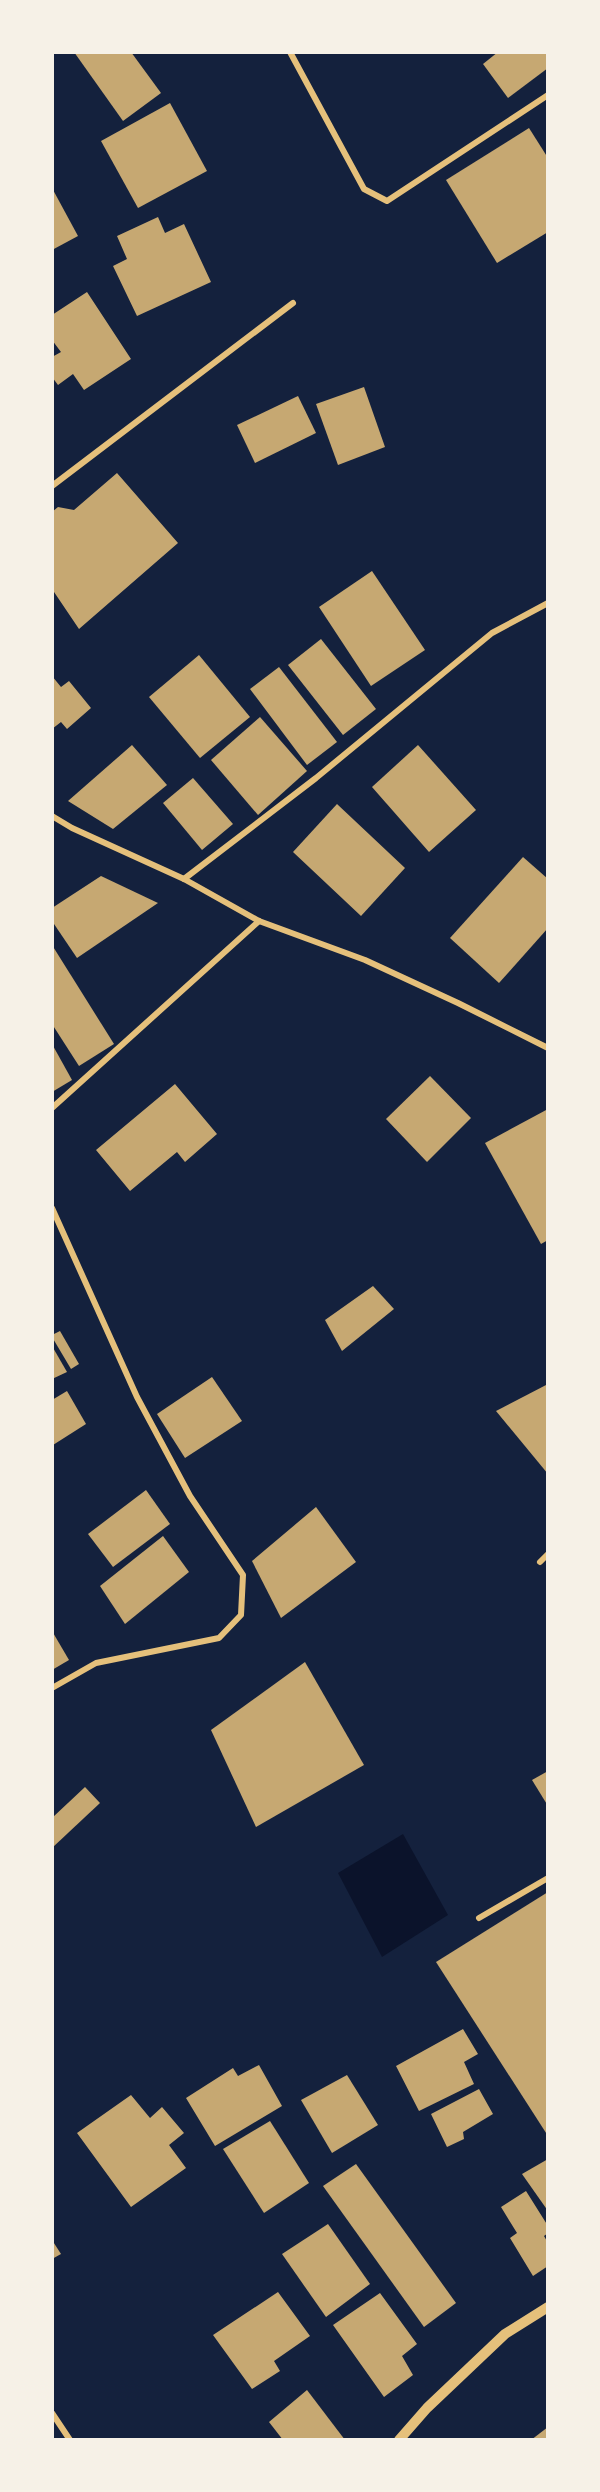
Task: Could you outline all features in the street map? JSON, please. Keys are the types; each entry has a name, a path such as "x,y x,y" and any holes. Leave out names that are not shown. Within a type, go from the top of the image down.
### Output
{"street":[{"path":"290,52 364,189 387,201 548,94"},
{"path":"52,486 293,303"},
{"path":"184,879 289,799 492,633 548,603"},
{"path":"52,816 72,828 184,879 259,921 365,960 548,1048"},
{"path":"52,1108 259,921"},
{"path":"52,1208 136,1396 190,1496 243,1575 241,1615 219,1638 96,1663 52,1688"},
{"path":"540,1562 548,1554"},
{"path":"479,1918 548,1878"},
{"path":"399,2439 427,2408 506,2334 548,2307"},
{"path":"52,2412 70,2439"}],"water":[{"path":"403,1834 448,1915 382,1957 338,1873"}],"building":[{"path":"74,52 131,52 161,93 123,121"},
{"path":"498,52 548,52 548,68 508,98 483,64"},
{"path":"170,103 207,171 138,208 101,141"},
{"path":"529,128 548,158 548,232 497,263 446,180"},
{"path":"52,188 78,236 52,250"},
{"path":"158,217 165,233 184,224 211,282 137,316 113,266 127,259 117,236"},
{"path":"87,292 131,359 84,390 73,374 58,385 52,377 52,357 61,352 52,340 52,315"},
{"path":"364,387 385,447 338,465 316,404"},
{"path":"298,396 316,433 255,463 237,425"},
{"path":"117,473 178,543 79,629 52,589 52,512 58,507 74,510"},
{"path":"372,571 425,650 371,686 319,607"},
{"path":"321,639 376,709 343,735 288,665"},
{"path":"199,655 250,717 200,758 149,697"},
{"path":"279,667 337,742 307,765 250,689"},
{"path":"52,676 61,687 69,681 91,708 67,729 61,722 52,729"},
{"path":"260,717 307,771 258,815 211,760"},
{"path":"132,745 167,785 113,829 68,801"},
{"path":"418,745 476,810 429,852 372,787"},
{"path":"193,778 233,824 202,850 163,803"},
{"path":"337,804 405,868 361,916 293,852"},
{"path":"523,857 548,879 548,928 499,983 450,938"},
{"path":"101,876 158,903 77,958 52,921 52,908"},
{"path":"52,945 114,1044 79,1066 52,1024"},
{"path":"52,1044 72,1080 52,1092"},
{"path":"430,1076 471,1118 427,1162 386,1119"},
{"path":"175,1084 217,1134 185,1162 177,1152 130,1191 96,1150"},
{"path":"548,1109 548,1240 541,1244 485,1143"},
{"path":"373,1286 394,1309 342,1351 325,1320"},
{"path":"60,1331 79,1364 71,1369 52,1337"},
{"path":"52,1346 67,1372 52,1379"},
{"path":"212,1377 242,1421 185,1458 157,1414"},
{"path":"548,1384 548,1474 496,1411"},
{"path":"67,1391 86,1424 53,1445 52,1400"},
{"path":"146,1490 170,1524 113,1567 88,1534"},
{"path":"316,1507 356,1562 281,1618 252,1561"},
{"path":"163,1536 189,1572 125,1624 100,1586"},
{"path":"52,1631 69,1660 52,1670"},
{"path":"305,1662 364,1765 256,1827 211,1730"},
{"path":"548,1771 548,1806 532,1780"},
{"path":"85,1787 100,1803 52,1848 52,1818"},
{"path":"548,1892 548,2136 436,1962"},
{"path":"463,2029 478,2054 464,2062 474,2084 419,2111 396,2066"},
{"path":"259,2065 282,2106 215,2146 186,2098 233,2068 238,2076"},
{"path":"347,2075 378,2125 332,2153 301,2100"},
{"path":"479,2089 493,2114 463,2132 464,2139 447,2147 431,2114"},
{"path":"131,2095 150,2118 162,2107 184,2133 169,2145 186,2168 131,2207 77,2133"},
{"path":"270,2121 309,2183 264,2213 223,2149"},
{"path":"548,2159 548,2211 522,2174"},
{"path":"356,2164 456,2303 424,2327 323,2186"},
{"path":"526,2191 548,2226 548,2233 544,2236 548,2243 548,2266 533,2276 510,2238 517,2233 501,2207"},
{"path":"328,2224 370,2284 326,2317 282,2254"},
{"path":"52,2240 61,2254 52,2259"},
{"path":"278,2292 310,2336 274,2361 280,2371 252,2389 213,2335"},
{"path":"380,2293 417,2344 402,2356 413,2375 384,2397 333,2325"},
{"path":"307,2390 345,2440 283,2440 269,2422"},
{"path":"548,2427 548,2440 531,2440"}]}
